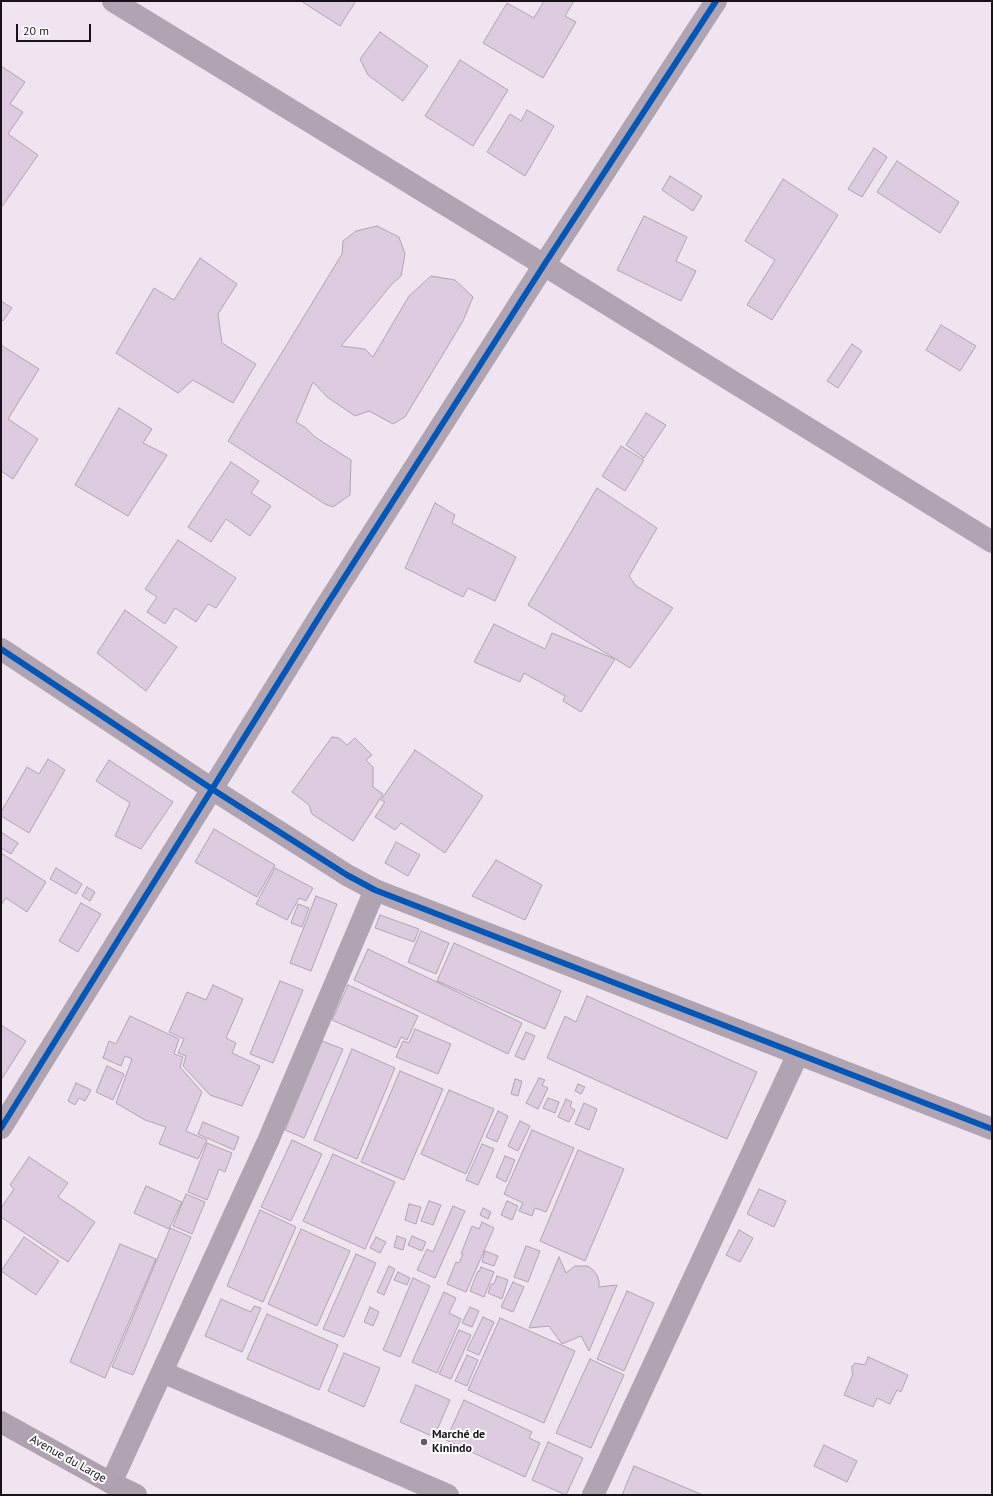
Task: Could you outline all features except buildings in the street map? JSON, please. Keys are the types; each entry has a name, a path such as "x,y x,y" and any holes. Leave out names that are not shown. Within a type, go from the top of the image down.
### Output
{"main road":[{"name":"Avenue du Large","path":"1,1422 111,1483 136,1495"}],"street":[{"path":"112,1 544,265 992,542"},
{"path":"1,1128 326,606 544,265 716,1"},
{"path":"1,649 212,789 348,875 375,890 992,1128"},
{"path":"111,1483 268,1141 375,890"},
{"path":"593,1495 798,1054"},
{"path":"162,1372 448,1495"}],"cycle path":[{"path":"1,1128 326,606 544,265 716,1"},
{"path":"1,649 212,789 347,875 375,890 992,1129"}],"place":[{"name":"Marché de Kinindo","path":"424,1442"}]}
